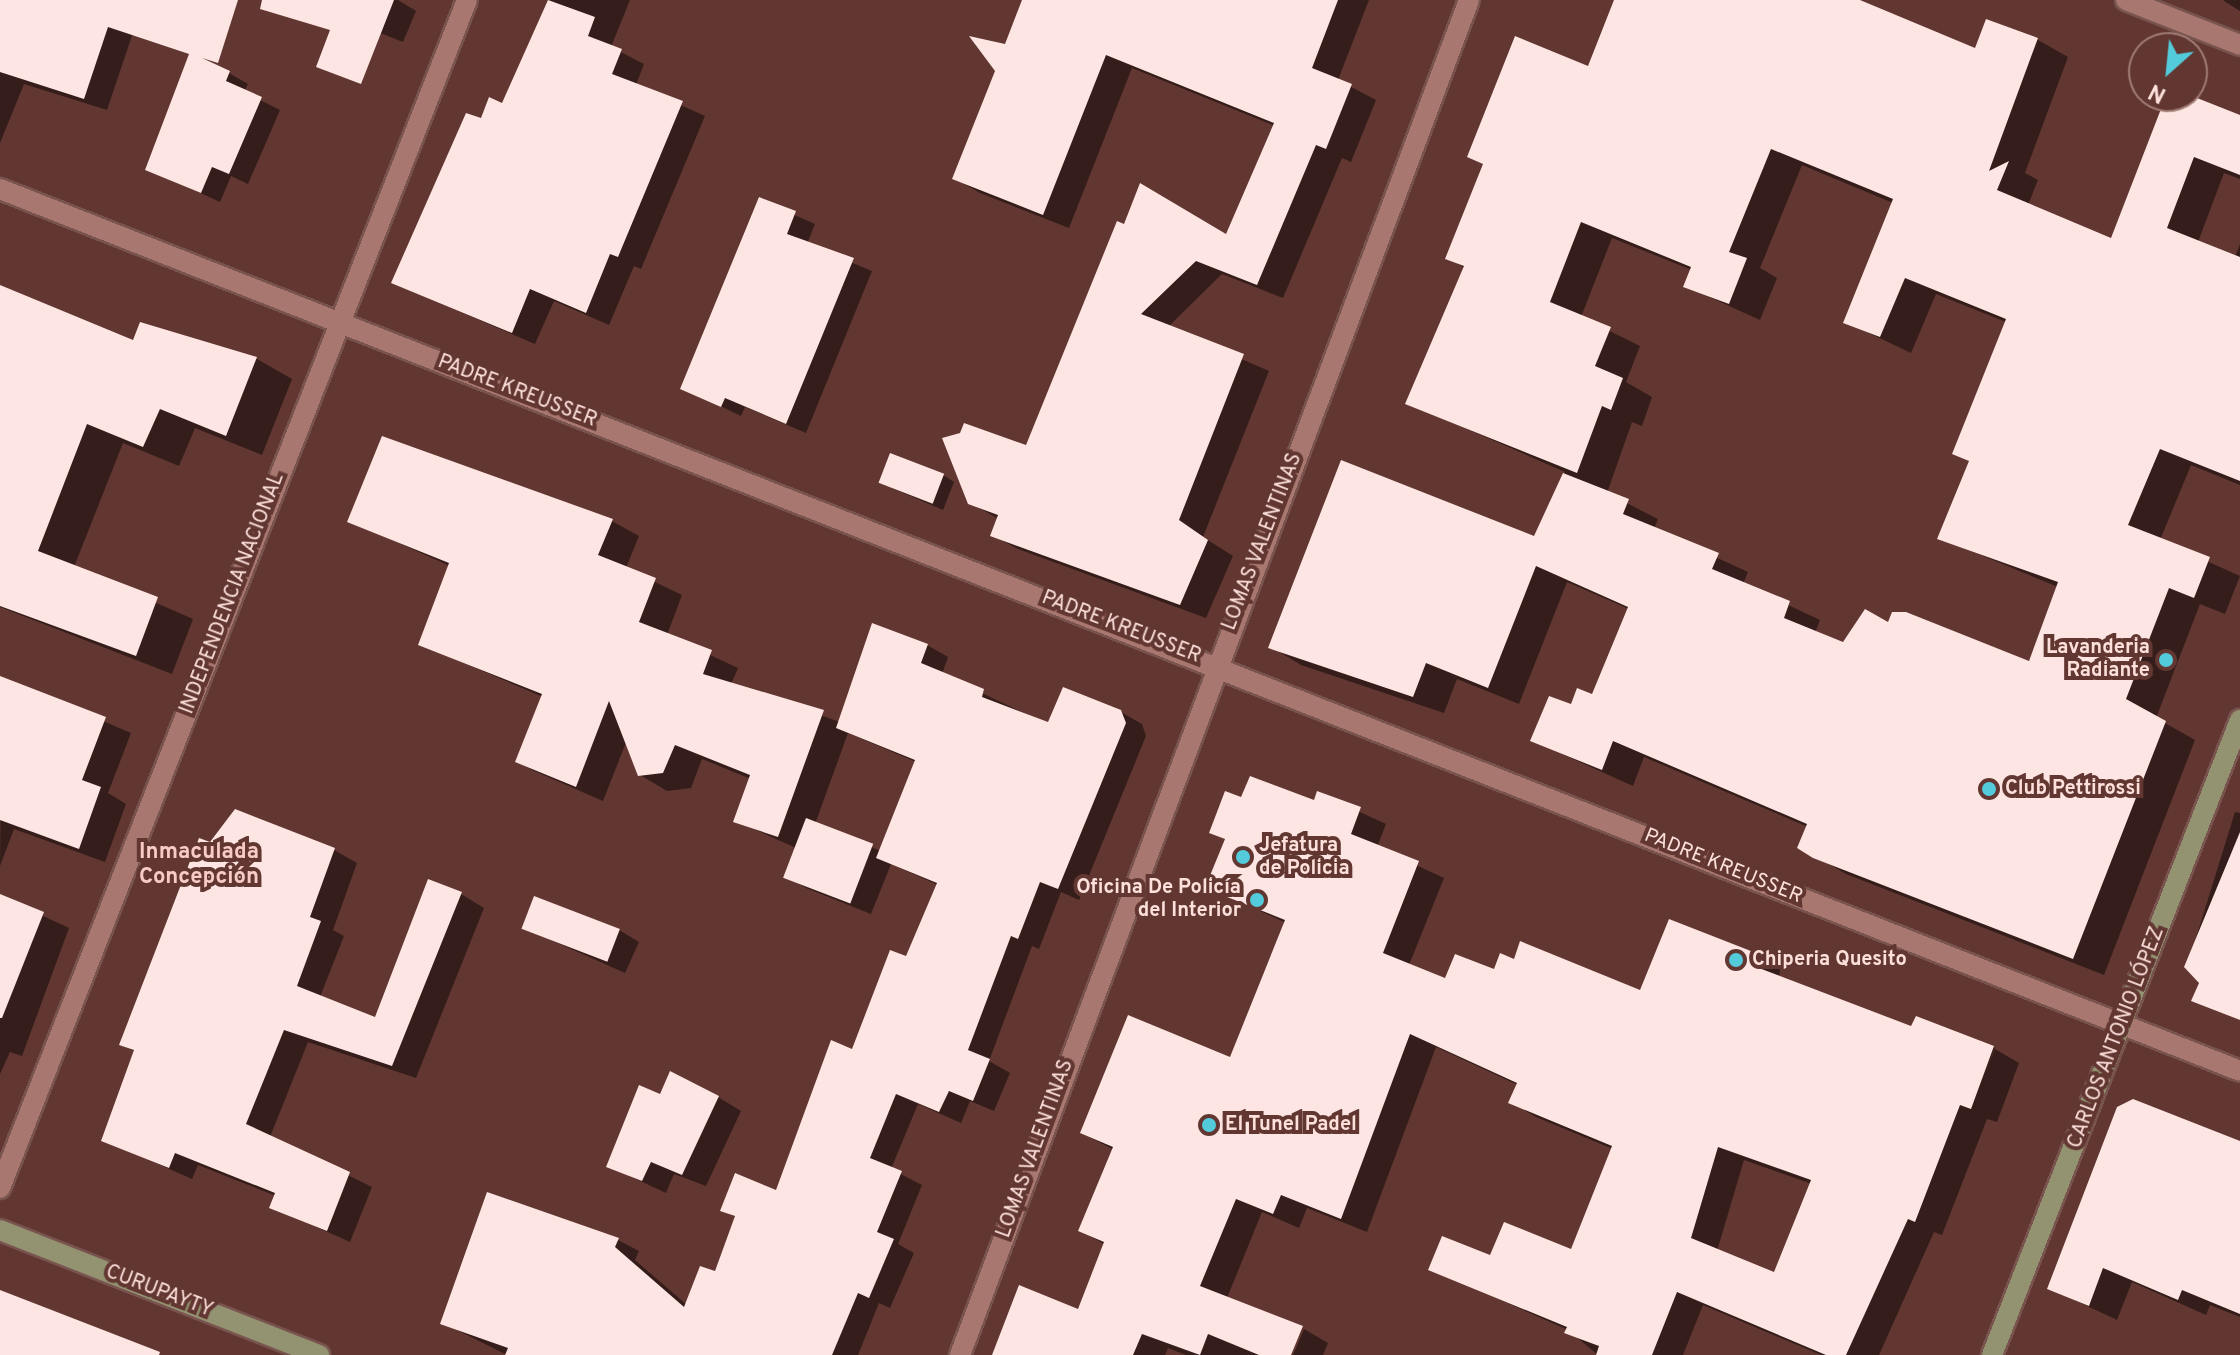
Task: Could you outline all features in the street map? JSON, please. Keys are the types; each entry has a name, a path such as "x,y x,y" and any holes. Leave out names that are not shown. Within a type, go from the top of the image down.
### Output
{"main road":[{"name":"CARLOS ANTONIO LÓPEZ","path":"1992,1355 2240,720"},
{"name":"CURUPAYTY","path":"0,1230 319,1355"}],"street":[{"name":"INDEPENDENCIA NACIONAL","path":"0,1188 467,0"},
{"name":"LOMAS VALENTINAS","path":"960,1355 1216,666 1469,0"},
{"path":"2126,0 2240,45"},
{"name":"PADRE KREUSSER","path":"0,189 2240,1071"}],"building":[{"path":"0,0 238,0 218,63 202,58 230,71 226,81 262,97 229,174 212,167 201,193 145,170 189,54 108,27 84,99 0,72"},
{"path":"262,0 394,0 361,84 316,67 330,30 260,9"},
{"path":"548,0 595,17 588,36 622,49 612,74 683,101 618,257 610,254 586,313 530,289 512,333 391,283 466,113 481,118 489,97 502,103"},
{"path":"1022,0 1338,0 1312,68 1352,84 1326,149 1316,145 1257,285 1196,261 1141,314 1244,354 1179,520 1208,540 1180,605 990,536 998,515 968,504 942,438 960,433 964,423 1026,445 1117,221 1124,224 1140,183 1226,234 1274,123 1106,55 1043,215 952,179 995,71 969,36 1005,44"},
{"path":"1614,0 1860,0 1975,48 1986,19 2038,38 1989,171 2009,161 1997,190 2111,238 2160,112 2208,112 2208,102 2240,115 2240,175 2194,157 2167,228 2240,257 2240,481 2160,449 2128,525 2210,557 2194,598 2169,588 2126,699 2166,721 2073,959 1813,858 1797,848 1807,824 1613,741 1602,770 1530,741 1549,696 1571,704 1577,688 1592,694 1628,607 1536,566 1488,688 1426,663 1413,697 1268,648 1341,460 1534,536 1563,473 1629,499 1623,514 1719,553 1712,569 1790,601 1784,618 1843,642 1865,609 1888,622 1892,612 1906,612 2029,661 2058,582 1937,539 1969,461 1952,454 2006,319 1905,278 1880,337 1843,323 1893,199 1771,149 1729,252 1747,258 1729,304 1683,287 1691,267 1581,222 1550,302 1611,327 1595,366 1623,378 1611,410 1602,406 1577,473 1405,404 1464,266 1445,259 1483,164 1467,157 1515,36 1588,66"},
{"path":"759,197 796,211 787,234 854,258 786,424 725,398 721,407 680,389"},
{"path":"0,285 133,340 140,322 257,357 226,436 160,409 143,447 87,424 38,551 158,597 136,656 0,606"},
{"path":"382,436 613,519 598,555 656,578 639,622 712,650 703,674 824,710 778,837 733,822 750,775 675,745 663,773 638,776 609,701 576,787 515,762 542,694 418,645 449,563 347,522"},
{"path":"890,453 944,474 933,504 879,483"},
{"path":"872,623 928,644 921,663 984,689 982,697 1048,722 1063,687 1121,710 1126,723 1058,889 1040,882 1018,939 1011,936 968,1050 990,1059 973,1101 949,1091 939,1112 896,1094 870,1158 902,1171 877,1232 894,1239 869,1298 858,1293 832,1355 505,1355 508,1348 440,1324 487,1192 619,1238 615,1247 684,1307 700,1266 715,1271 735,1216 720,1211 735,1173 776,1190 831,1040 852,1049 890,950 906,956 937,883 876,858 915,760 836,728"},
{"path":"0,676 106,717 82,780 101,787 79,849 0,820"},
{"path":"1250,776 1314,800 1317,791 1361,807 1351,834 1419,861 1383,953 1445,978 1455,954 1494,969 1500,953 1514,959 1520,941 1640,990 1669,919 1756,953 1751,965 1911,1026 1916,1016 1994,1046 1971,1109 1960,1105 1915,1222 1908,1219 1846,1355 1826,1355 1677,1292 1652,1355 1596,1355 1599,1346 1564,1333 1567,1327 1428,1270 1442,1236 1490,1255 1504,1222 1571,1249 1612,1146 1508,1103 1517,1083 1410,1034 1341,1219 1281,1195 1273,1214 1236,1199 1200,1286 1303,1326 1291,1355 1259,1355 1208,1334 1200,1355 1142,1334 1133,1355 992,1355 1019,1285 1078,1309 1104,1242 1078,1231 1113,1147 1080,1133 1128,1015 1230,1057 1285,920 1217,893 1221,883 1209,878 1225,839 1209,833 1225,791 1241,797","holes":["1718,1147 1811,1180 1774,1272 1691,1238"]},
{"path":"235,809 335,848 310,917 321,921 297,986 375,1017 428,879 462,892 392,1066 284,1030 246,1124 350,1172 327,1231 269,1208 275,1193 175,1153 169,1168 101,1141 134,1050 119,1045 199,838 210,842"},
{"path":"806,818 873,844 850,904 783,878"},
{"path":"2240,832 2240,1020 2191,1001 2199,983 2184,967"},
{"path":"0,894 44,912 2,1018 0,1018"},
{"path":"534,896 620,929 607,962 521,929"},
{"path":"670,1071 719,1096 682,1175 651,1162 642,1181 606,1167 639,1085 660,1094"},
{"path":"2133,1099 2240,1141 2240,1314 2182,1290 2178,1300 2103,1268 2089,1306 2047,1289 2117,1107"},
{"path":"0,1290 160,1352 159,1355 0,1355"}],"place":[{"name":"Lavanderia Radiante","path":"2166,660"},
{"name":"Club Pettirossi","path":"1989,789"},
{"name":"Jefatura de Policia","path":"1243,857"},
{"name":"Oficina De Policía del Interior","path":"1257,900"},
{"name":"Chiperia Quesito","path":"1736,960"},
{"name":"El Tunel Padel","path":"1209,1125"}],"district":[{"name":"Inmaculada Concepción","path":"199,864"}]}
